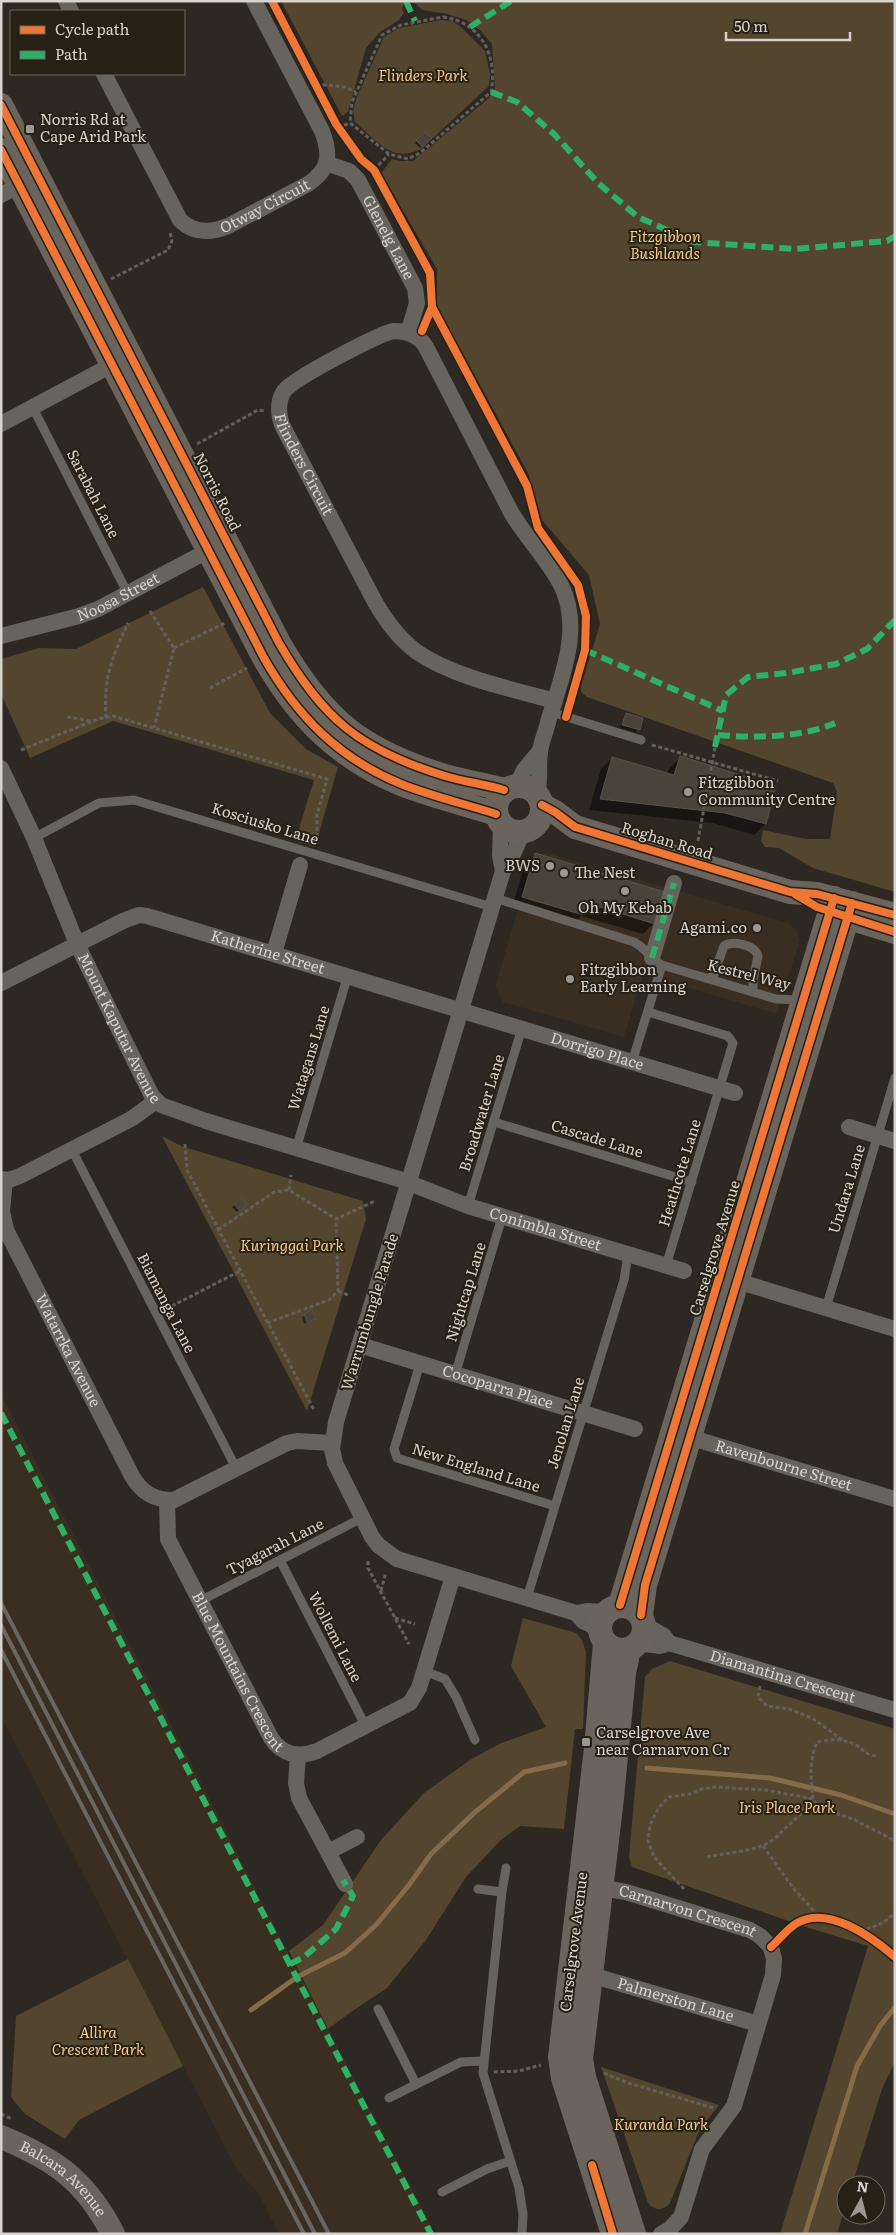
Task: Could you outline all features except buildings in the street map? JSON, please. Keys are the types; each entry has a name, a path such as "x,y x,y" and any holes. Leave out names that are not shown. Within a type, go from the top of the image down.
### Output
{"street":[{"path":"254,1 322,132 327,146 326,163"},
{"name":"Otway Circuit","path":"105,75 180,220 191,228 211,231 228,226 308,184 319,176 326,163"},
{"name":"Norris Road","path":"1,104 20,186"},
{"name":"Norris Road","path":"1,150 20,186 122,360 218,546 312,695 344,728 364,742 406,763 467,783 519,809"},
{"name":"Glenelg Lane","path":"326,163 349,171 358,180 415,288 418,303 408,333"},
{"name":"Flinders Circuit","path":"408,333 401,331 387,333 297,379 284,392 280,400 279,414 282,425 375,602 398,635 417,652 443,667 553,707"},
{"path":"408,333 423,342 522,532 561,584 567,600 571,628 567,655 540,751 540,784 519,809"},
{"path":"1,424 122,360"},
{"name":"Noosa Street","path":"1,636 79,616 128,594 218,546"},
{"name":"Mount Kaputar Avenue","path":"1,768 34,838 77,944 138,1070 156,1101 179,1112 409,1183"},
{"name":"Roghan Road","path":"519,809 562,829 575,828 841,907 895,932"},
{"name":"Warrumbungle Parade","path":"519,809 514,852 503,871 493,902 336,1422 332,1443 335,1463 362,1518 372,1537 386,1552 407,1562 576,1613 583,1621 623,1628"},
{"name":"Warrumbungle Parade","path":"503,871 500,856 519,809"},
{"path":"274,953 302,858"},
{"path":"657,962 674,883"},
{"name":"Roghan Road","path":"841,907 895,914"},
{"name":"Carselgrove Avenue","path":"729,1279 804,1000 841,907"},
{"name":"Carselgrove Avenue","path":"613,2234 561,2067 561,2047 591,1886 624,1673 623,1628 841,907"},
{"name":"Katherine Street","path":"1,983 132,917 147,916 461,1009"},
{"name":"Dorrigo Place","path":"461,1009 728,1090"},
{"path":"3,1179 20,1176 72,1150 131,1119 156,1101"},
{"path":"849,1127 895,1141"},
{"name":"Watarrka Avenue","path":"3,1179 2,1212 6,1230 138,1486 148,1495 167,1500"},
{"name":"Conimbla Street","path":"409,1183 502,1217 684,1271"},
{"path":"729,1279 895,1329"},
{"name":"Cocoparra Place","path":"360,1345 635,1430"},
{"name":"Ravenbourne Street","path":"682,1435 895,1499"},
{"path":"167,1500 180,1498 287,1443 297,1441 332,1443"},
{"name":"Blue Mountains Crescent","path":"167,1500 168,1540 271,1738 283,1751 298,1755 317,1752 410,1703 415,1696 424,1671 453,1576"},
{"name":"Diamantina Crescent","path":"623,1628 664,1636 669,1643 895,1710"},
{"path":"298,1755 297,1791 345,1884"},
{"path":"328,1852 357,1837"},
{"name":"Carselgrove Avenue","path":"591,1886 591,1975 581,2065 634,2234"},
{"name":"Carnarvon Crescent","path":"591,1886 641,1896 750,1930 760,1936 771,1947 774,1968 734,2106 702,2150 681,2217 670,2229 661,2234"},
{"name":"Palmerston Lane","path":"591,1975 758,2024"},
{"name":"Balcara Avenue","path":"1,2137 33,2150 76,2179 104,2215 114,2234"}],"lane":[{"name":"Sarabah Lane","path":"33,408 128,594"},
{"path":"553,707 644,742"},
{"name":"Kosciusko Lane","path":"34,838 99,803 134,800 302,858 493,902"},
{"name":"Kestrel Way","path":"493,902 634,942 644,947 657,962 709,979 784,1001 804,1000"},
{"path":"709,979 715,970 722,949 726,944 733,943 753,949 758,956 752,980 753,992"},
{"path":"632,1062 648,1012 657,962"},
{"name":"Watagans Lane","path":"296,1149 348,975"},
{"name":"Heathcote Lane","path":"648,1012 730,1037 733,1046 728,1090 692,1182 666,1266"},
{"name":"Broadwater Lane","path":"468,1206 522,1028"},
{"name":"Undara Lane","path":"826,1308 895,1078"},
{"name":"Cascade Lane","path":"494,1122 692,1182"},
{"name":"Biamanga Lane","path":"72,1150 236,1468"},
{"name":"Nightcap Lane","path":"456,1375 502,1217"},
{"name":"Jenolan Lane","path":"528,1598 624,1280 628,1254"},
{"name":"New England Lane","path":"420,1364 394,1449 397,1458 555,1506"},
{"name":"Tyagarah Lane","path":"200,1601 362,1518"},
{"name":"Wollemi Lane","path":"280,1560 366,1727"},
{"path":"424,1671 445,1679 456,1697 475,1740"},
{"path":"506,1868 483,2073 522,2202 522,2234"},
{"path":"478,1889 502,1892"},
{"path":"378,2009 416,2084"},
{"path":"389,2098 461,2062 483,2061"},
{"path":"442,2192 487,2169 510,2161"}],"path":[{"path":"443,17 454,18 470,27 487,46 492,61 493,81 491,92 420,153 408,159 389,154 350,123 352,102 382,35 401,25 443,17"},
{"path":"310,76 319,92"},
{"path":"315,84 345,87 356,92"},
{"path":"344,136 337,126 350,123"},
{"path":"379,178 371,167 389,154"},
{"path":"111,279 168,250 172,241 170,230 175,225"},
{"path":"194,445 258,410 271,413"},
{"path":"150,611 174,648 154,728"},
{"path":"106,718 104,696 112,658 128,623"},
{"path":"174,648 226,623"},
{"path":"210,688 249,666"},
{"path":"21,750 93,721 112,716 327,779 317,815 317,847"},
{"path":"67,717 93,721"},
{"path":"644,742 778,781"},
{"path":"698,841 715,747"},
{"path":"185,1144 187,1170 314,1410"},
{"path":"289,1190 291,1175"},
{"path":"218,1230 274,1192 289,1190 336,1219"},
{"path":"336,1219 375,1201"},
{"path":"267,1323 329,1300 338,1291 336,1219"},
{"path":"157,1314 240,1271"},
{"path":"338,1291 348,1295"},
{"path":"368,1561 368,1568 408,1644"},
{"path":"380,1591 386,1572"},
{"path":"395,1618 415,1624"},
{"path":"763,1671 758,1697 767,1706 790,1709 812,1718 844,1741"},
{"path":"877,1756 871,1756 856,1745 844,1741 831,1739 817,1742 812,1753 811,1780 813,1799 817,1806 856,1820 895,1841"},
{"path":"684,1889 654,1857 648,1841 650,1825 658,1807 669,1797 690,1794 702,1788 715,1787 748,1788 813,1799"},
{"path":"707,1857 763,1846 774,1840 783,1829 799,1816 807,1805 807,1798"},
{"path":"763,1846 794,1889 819,1919"},
{"path":"860,1930 876,1927 895,1912"},
{"path":"810,1919 830,1919"},
{"path":"851,1926 868,1936"},
{"path":"483,2073 519,2071 544,2064"},
{"path":"600,2073 612,2075 628,2083 705,2104 718,2110"}],"shaded area":[{"path":"547,853 788,923 796,930 800,940 777,1014 666,981 644,971 624,1037 503,1002 495,987 532,861 536,855"},
{"path":"1,1394 328,2029 436,2234 279,2234 259,2194 237,2170 1,1716"}],"green space":[{"name":"Fitzgibbon Bushlands","path":"281,1 895,1 895,892 813,868 779,848 765,847 761,841 763,830 806,839 830,839 837,792 833,783 587,697 581,692 581,686 600,624 589,575 542,520 528,473 437,306 437,269 381,173 392,159 413,161 489,98 495,88 492,44 480,30 466,20 447,14 422,10 414,3 404,4 402,9 404,13 399,20 380,32 366,48 348,112 342,116"},
{"name":"Flinders Park","path":"441,20 452,21 460,26 485,51 490,74 489,86 421,149 411,153 401,154 393,152 377,142 355,122 353,111 356,99 384,37 399,28"},
{"path":"203,587 270,713 306,749 338,767 315,847 295,841 314,780 113,721 30,758 1,694 1,659 39,648 76,649"},
{"name":"Kuringgai Park","path":"162,1136 181,1146 363,1201 366,1219 307,1411"},
{"path":"523,1618 576,1633 582,1640 586,1652 583,1729 575,1729 564,1829 520,1826 501,1840 466,1877 426,1940 387,1988 328,2029 289,1951 323,1925 381,1840 424,1793 470,1760 499,1744 546,1727 511,1666"},
{"name":"Iris Place Park","path":"670,1661 895,1729 895,2062 882,2089 855,2175 836,2175 836,2225 840,2225 837,2234 780,2234 868,1946 806,1927 632,1867 629,1857 645,1677 652,1669"},
{"name":"Allira Crescent Park","path":"128,1959 183,2066 79,2120 65,2139 25,2114 11,2097 16,2016"},
{"name":"Kuranda Park","path":"601,2067 719,2105 699,2131 670,2203 662,2209 656,2209 648,2203"}],"waterway":[{"path":"251,2010 297,1977 345,1953 376,1925 409,1885 431,1854 474,1813 524,1772 565,1763"},
{"path":"647,1768 770,1778 841,1795 895,1814"},
{"path":"805,2234 857,2066 880,2026 895,2007"}],"railway":[{"path":"1,1603 329,2234"},
{"path":"1,1625 315,2234"},
{"path":"1,1650 304,2234"}],"marked path":[{"path":"406,1 415,21"},
{"path":"470,27 511,1"},
{"path":"491,92 517,102 554,134 598,183 638,217 694,242 795,249 887,241 895,236"},
{"path":"715,747 726,695 748,677 787,673 836,664 867,649 895,620"},
{"path":"585,650 723,711"},
{"path":"718,735 778,736 808,732 835,723"},
{"path":"652,958 674,883"},
{"path":"1,1413 431,2234"},
{"path":"290,1964 304,1957 336,1929 353,1896 343,1880"}],"cycle path":[{"path":"272,1 336,124 361,159 374,170 430,273 432,307 422,331"},
{"path":"1,105 279,643 295,669 328,712 367,743 415,766 445,776 504,790"},
{"path":"1,150 264,658 290,698 321,733 358,762 378,774 412,788 496,814"},
{"path":"432,307 527,486 538,528 578,585 586,616 585,650 566,717"},
{"path":"542,805 575,827 790,892 817,894 895,915"},
{"path":"795,894 817,907 895,932"},
{"path":"620,1605 834,898"},
{"path":"641,1615 645,1585 852,903"},
{"path":"771,1947 797,1923 809,1918 822,1918 849,1926 874,1941 895,1957"},
{"path":"592,2165 613,2234"}],"place":[{"name":"Norris Rd at Cape Arid Park","path":"30,129"},
{"name":"Fitzgibbon Community Centre","path":"688,792"},
{"name":"BWS","path":"550,866"},
{"name":"The Nest","path":"564,873"},
{"name":"Oh My Kebab","path":"625,891"},
{"name":"Agami.co","path":"757,928"},
{"name":"Fitzgibbon Early Learning","path":"570,979"},
{"name":"Carselgrove Ave near Carnarvon Cr","path":"586,1742"}]}
